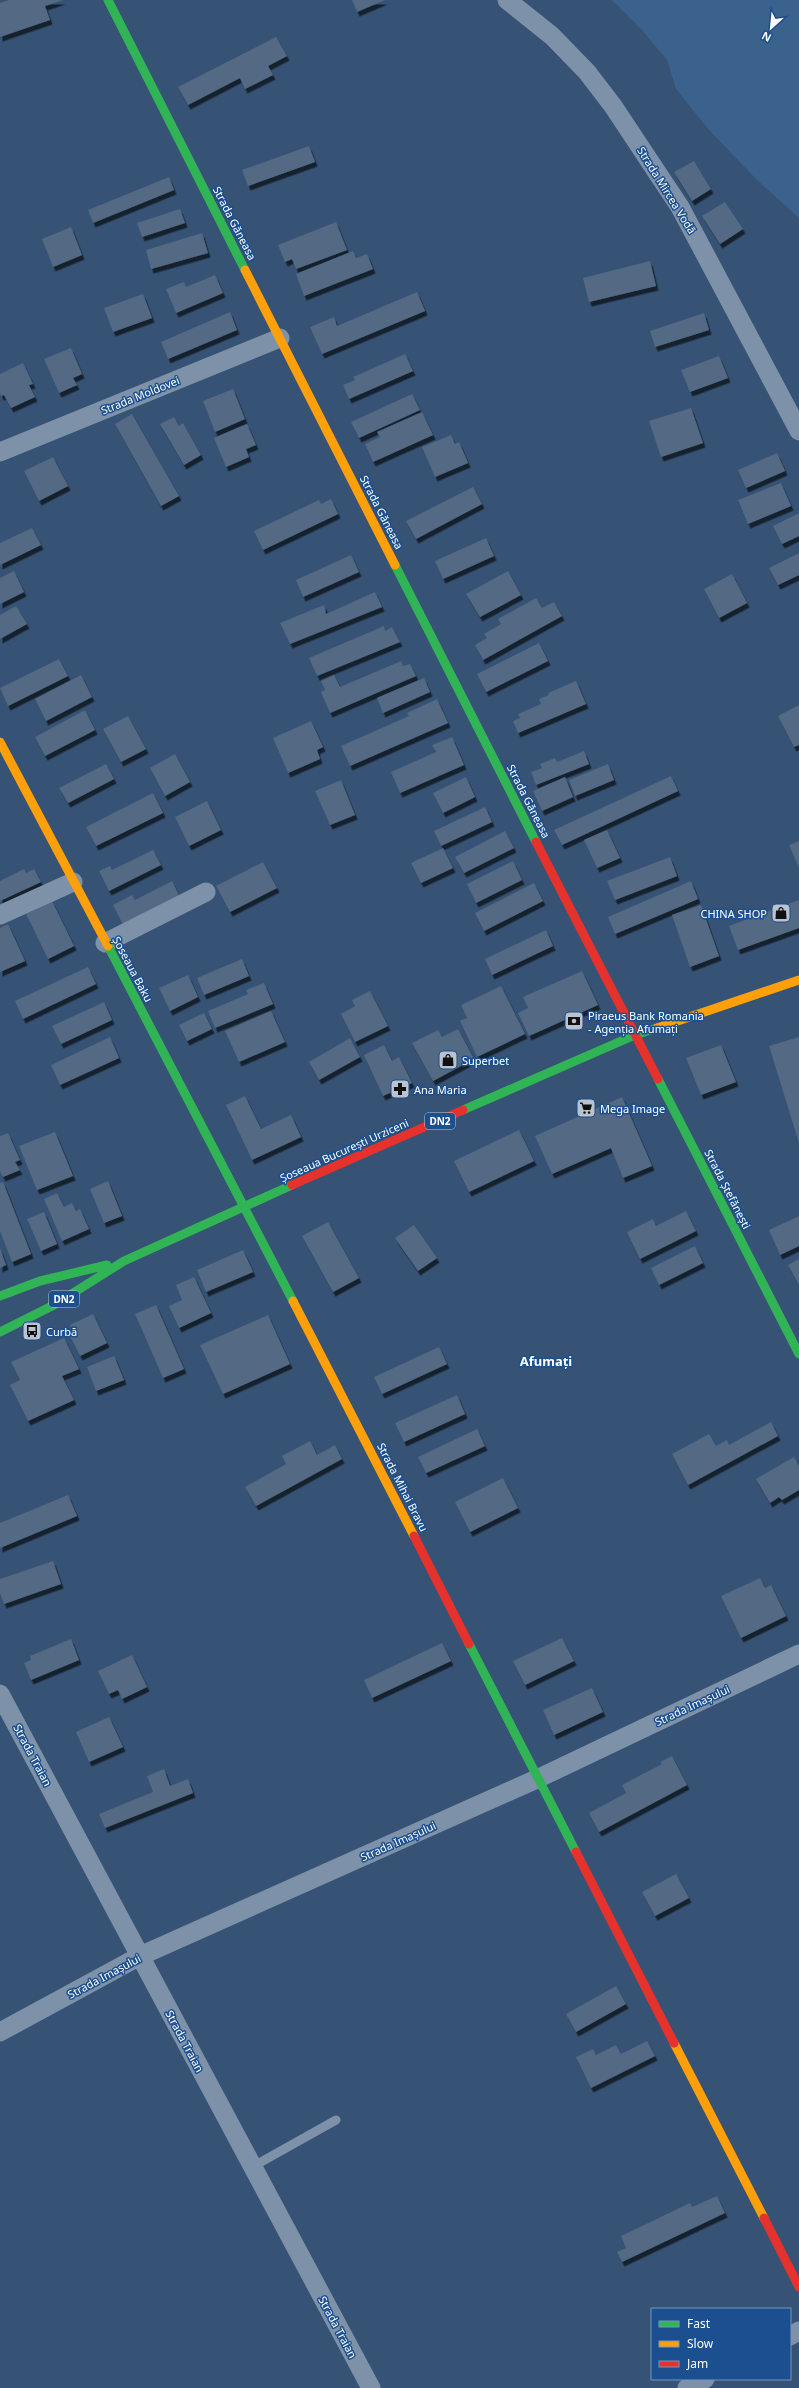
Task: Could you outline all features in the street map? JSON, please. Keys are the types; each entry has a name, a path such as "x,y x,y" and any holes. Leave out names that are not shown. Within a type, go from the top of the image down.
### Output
{"main road":[{"name":"Strada Găneasa","path":"108,0 635,1036"},
{"name":"Șoseaua Baku","path":"0,742 245,1206"},
{"name":"Șoseaua București Urziceni","path":"0,1332 54,1305 124,1261 245,1206 635,1036 799,980"},
{"name":"Strada Ștefănești","path":"635,1036 799,1354"},
{"name":"Strada Mihai Bravu","path":"245,1206 799,2287"},
{"name":"Șoseaua București Urziceni","path":"0,1296 40,1281 124,1261"}],"street":[{"name":"Strada Mircea Vodă","path":"508,0 552,36 587,72 613,106 680,208 799,431"},
{"name":"Strada Moldovei","path":"0,452 280,338"},
{"path":"0,915 73,882"},
{"path":"105,942 206,892"},
{"name":"Strada Imașului","path":"0,2032 140,1956 539,1778 799,1654"},
{"name":"Strada Traian","path":"0,1694 371,2388"},
{"path":"687,2388 703,2380"}],"lane":[{"path":"252,2167 336,2120"}],"water":[{"path":"612,0 799,0 799,218 756,179 709,130 676,89 667,60 641,29"}],"building":[{"path":"9,0 63,0 45,6 50,20 0,37 0,3"},
{"path":"352,0 385,0 357,12"},
{"path":"276,37 287,56 268,66 273,75 245,89 240,78 188,105 178,87"},
{"path":"309,146 315,162 248,186 242,170"},
{"path":"694,161 711,189 692,201 674,172"},
{"path":"169,177 174,190 93,223 88,210"},
{"path":"725,202 743,229 720,244 702,216"},
{"path":"180,209 185,223 142,237 137,223"},
{"path":"336,222 347,250 296,269 292,259 285,262 278,245"},
{"path":"71,227 82,255 53,267 42,239"},
{"path":"202,233 208,253 151,269 146,250"},
{"path":"353,251 356,258 367,254 373,269 304,296 296,274"},
{"path":"650,261 656,286 589,302 583,278"},
{"path":"215,275 223,293 176,313 166,289 184,282 186,287"},
{"path":"417,292 425,311 322,354 310,327 334,317 337,326"},
{"path":"143,294 152,318 113,332 104,308"},
{"path":"230,312 237,330 168,359 161,342"},
{"path":"704,313 709,330 655,347 650,331"},
{"path":"71,348 82,374 73,378 77,385 59,393 44,359"},
{"path":"405,354 413,371 349,399 343,385 355,380 353,377"},
{"path":"719,356 728,378 690,392 681,370"},
{"path":"23,363 33,384 29,385 35,397 11,408 4,395 1,396 0,393 0,374"},
{"path":"233,389 245,419 215,432 203,401"},
{"path":"412,394 420,410 359,438 351,422"},
{"path":"691,408 703,443 661,457 649,421"},
{"path":"422,412 433,435 373,462 365,444 380,437 377,432"},
{"path":"132,414 179,496 161,506 115,424"},
{"path":"174,417 179,426 183,423 201,455 184,465 160,424"},
{"path":"247,424 256,445 246,449 249,457 226,467 214,438"},
{"path":"451,435 455,444 459,442 468,463 435,477 422,447"},
{"path":"777,453 785,471 746,488 738,470"},
{"path":"53,457 68,486 39,501 24,471"},
{"path":"781,483 791,506 748,524 738,500"},
{"path":"473,487 482,504 416,539 406,521"},
{"path":"331,499 338,514 263,550 254,531 319,500 321,504"},
{"path":"799,513 799,536 782,544 773,526"},
{"path":"32,528 41,545 0,565 0,543"},
{"path":"486,538 494,556 443,579 435,561"},
{"path":"799,553 799,575 778,585 769,568"},
{"path":"351,555 359,572 303,597 296,580"},
{"path":"14,571 24,592 0,604 0,578"},
{"path":"508,571 521,595 480,617 466,594"},
{"path":"732,574 747,603 719,618 704,589"},
{"path":"375,592 382,607 290,644 280,623 324,605 326,614"},
{"path":"536,598 542,608 554,602 562,616 483,660 475,645 487,638 484,634 501,624 498,619"},
{"path":"16,606 27,624 0,639 0,615"},
{"path":"384,626 385,631 392,627 400,642 317,676 309,658"},
{"path":"539,643 548,661 486,692 477,674"},
{"path":"59,659 68,676 8,706 0,688"},
{"path":"401,661 403,666 410,664 416,676 330,713 321,692 325,690 321,681 334,675 340,687"},
{"path":"81,675 92,697 46,721 35,699"},
{"path":"424,678 430,692 383,713 377,698"},
{"path":"576,681 586,704 518,733 513,721 520,718 518,714 541,704 539,699 549,695 548,693"},
{"path":"437,699 448,723 350,766 341,746 409,716 407,713"},
{"path":"799,705 799,745 794,747 778,716"},
{"path":"85,710 95,730 45,756 35,737"},
{"path":"128,716 146,749 121,762 103,729"},
{"path":"311,721 323,747 317,750 320,759 288,773 273,738"},
{"path":"452,737 464,765 400,793 391,772 436,752 432,745"},
{"path":"584,751 589,764 536,785 531,772 542,768 540,764 555,758 557,762"},
{"path":"175,754 190,782 165,796 150,768"},
{"path":"106,764 114,779 68,803 59,788"},
{"path":"608,764 614,780 575,796 569,780"},
{"path":"671,776 678,791 562,845 554,830"},
{"path":"466,777 475,797 443,813 433,793"},
{"path":"565,777 573,797 542,811 533,791"},
{"path":"341,780 355,815 330,825 315,791"},
{"path":"153,793 163,813 96,846 86,827"},
{"path":"207,801 221,830 189,846 175,817"},
{"path":"485,807 492,822 441,846 434,831"},
{"path":"607,830 620,858 597,868 584,840"},
{"path":"505,831 514,848 464,873 455,857"},
{"path":"799,841 799,868 789,845"},
{"path":"443,848 453,868 421,883 411,863"},
{"path":"153,850 161,865 109,891 99,871 110,866 112,870"},
{"path":"670,857 677,876 615,900 607,881"},
{"path":"513,861 522,880 476,903 467,884"},
{"path":"263,862 277,888 230,912 216,886"},
{"path":"24,869 26,873 34,869 41,882 0,901 0,881"},
{"path":"172,881 180,897 123,925 113,905 132,895 135,900"},
{"path":"691,881 698,899 615,934 608,917"},
{"path":"534,883 543,901 484,931 475,913"},
{"name":"CHINA SHOP","path":"799,900 799,928 738,950 729,926"},
{"path":"52,901 74,946 48,959 26,914"},
{"path":"701,905 719,956 690,967 672,915"},
{"path":"8,924 25,961 0,972 0,928"},
{"path":"546,930 553,946 492,975 485,959"},
{"path":"242,959 249,976 204,995 197,978"},
{"path":"88,967 96,984 23,1019 15,1001"},
{"path":"582,971 598,1005 529,1036 518,1013 528,1008 523,997"},
{"path":"188,975 198,997 170,1011 159,988"},
{"path":"264,983 273,1004 215,1028 208,1011 248,994 246,990"},
{"path":"501,986 525,1034 477,1057 460,1021 467,1018 461,1005"},
{"path":"370,991 388,1026 355,1042 341,1014 355,1006 352,1000"},
{"path":"104,1002 112,1020 61,1044 52,1026"},
{"path":"271,1011 285,1042 239,1062 225,1031"},
{"path":"204,1013 212,1029 187,1041 179,1025"},
{"path":"458,1029 474,1059 433,1081 412,1043 438,1030 442,1037"},
{"path":"110,1037 119,1058 60,1085 51,1065"},
{"path":"799,1037 799,1143 769,1046"},
{"path":"350,1038 360,1057 319,1080 309,1062"},
{"path":"384,1045 392,1061 399,1057 412,1083 383,1096 364,1055"},
{"path":"721,1045 736,1082 701,1095 686,1058"},
{"path":"245,1096 261,1129 291,1115 301,1137 252,1160 226,1105"},
{"path":"622,1097 652,1166 623,1178 611,1148 552,1174 535,1136"},
{"path":"519,1130 534,1161 469,1192 454,1161"},
{"path":"55,1132 73,1176 37,1190 19,1146"},
{"path":"8,1133 20,1160 15,1162 20,1170 3,1177 0,1171 0,1136"},
{"path":"108,1181 122,1216 104,1223 90,1189"},
{"path":"3,1182 31,1254 12,1262 0,1231 0,1183"},
{"path":"57,1193 64,1207 72,1203 76,1211 80,1209 89,1229 62,1241 44,1199"},
{"path":"686,1211 696,1231 640,1259 627,1232 653,1219 656,1226"},
{"path":"44,1212 57,1244 41,1251 27,1219"},
{"path":"799,1216 799,1246 780,1255 769,1230"},
{"path":"328,1222 359,1278 333,1292 302,1236"},
{"path":"414,1225 437,1258 418,1271 395,1238"},
{"path":"695,1246 703,1263 659,1285 651,1268"},
{"path":"0,1248 6,1265 0,1268"},
{"path":"243,1250 253,1272 206,1292 197,1270"},
{"path":"799,1259 799,1285 788,1265"},
{"path":"194,1277 211,1313 179,1328 169,1306 182,1300 176,1285"},
{"path":"156,1305 184,1369 163,1378 135,1314"},
{"path":"93,1314 107,1343 80,1356 69,1334 73,1332 70,1325"},
{"path":"268,1315 290,1364 223,1394 200,1345"},
{"path":"64,1338 79,1369 62,1376 74,1400 28,1421 10,1385 20,1380 11,1362"},
{"path":"439,1347 447,1364 382,1394 374,1377"},
{"path":"114,1356 124,1380 96,1391 87,1367"},
{"path":"457,1395 465,1414 404,1442 395,1423"},
{"path":"771,1422 778,1436 688,1485 672,1454 709,1434 716,1446 727,1440 729,1445"},
{"path":"477,1429 485,1446 426,1473 418,1457"},
{"path":"310,1441 317,1455 335,1445 342,1459 256,1506 245,1487 286,1464 282,1456"},
{"path":"794,1457 799,1466 799,1490 782,1500 779,1497 770,1503 756,1479"},
{"path":"503,1478 518,1508 470,1532 455,1502"},
{"path":"68,1495 77,1516 0,1548 0,1523"},
{"path":"53,1561 61,1584 4,1604 0,1593 0,1579"},
{"path":"760,1578 765,1588 771,1585 786,1616 741,1638 721,1596"},
{"path":"562,1638 574,1661 525,1685 513,1661"},
{"path":"71,1639 79,1660 31,1680 24,1663 31,1660 30,1656"},
{"path":"442,1643 451,1661 372,1698 364,1680"},
{"path":"132,1655 147,1687 122,1699 118,1690 109,1694 98,1671"},
{"path":"592,1688 603,1712 554,1735 543,1710"},
{"path":"109,1717 123,1747 89,1762 76,1732"},
{"path":"672,1756 687,1785 599,1832 589,1813 626,1793 622,1785 662,1764 660,1762"},
{"path":"164,1769 170,1786 188,1779 193,1793 105,1828 99,1814 153,1792 147,1776"},
{"path":"676,1874 689,1898 655,1916 642,1892"},
{"path":"616,1986 626,2004 576,2032 566,2014"},
{"path":"647,2041 655,2056 591,2088 576,2057 593,2049 596,2055 616,2045 621,2054"},
{"path":"717,2196 725,2213 622,2262 617,2252 626,2248 621,2236 690,2203 692,2207"}],"traffic: fast":[{"path":"108,0 245,270"},
{"path":"395,565 536,842"},
{"path":"108,946 293,1301"},
{"path":"463,1110 635,1035 657,1028"},
{"path":"658,1079 799,1354"},
{"path":"0,1332 54,1305 124,1261 292,1185"},
{"path":"0,1296 40,1281 107,1265"},
{"path":"469,1644 576,1852"}],"traffic: slow":[{"path":"245,270 395,565"},
{"path":"0,742 108,946"},
{"path":"657,1028 799,980"},
{"path":"293,1301 414,1536"},
{"path":"674,2043 764,2218"}],"traffic: jam":[{"path":"536,842 658,1079"},
{"path":"292,1185 463,1110"},
{"path":"414,1536 469,1644"},
{"path":"576,1852 674,2043"},
{"path":"764,2218 799,2287"}],"place":[{"name":"CHINA SHOP","path":"781,913"},
{"name":"Piraeus Bank Romania - Agenția Afumați","path":"574,1021"},
{"name":"Superbet","path":"448,1060"},
{"name":"Ana Maria","path":"400,1089"},
{"name":"Mega Image","path":"586,1108"},
{"name":"Curbă","path":"32,1331"}],"district":[{"name":"Afumați","path":"546,1361"}]}
